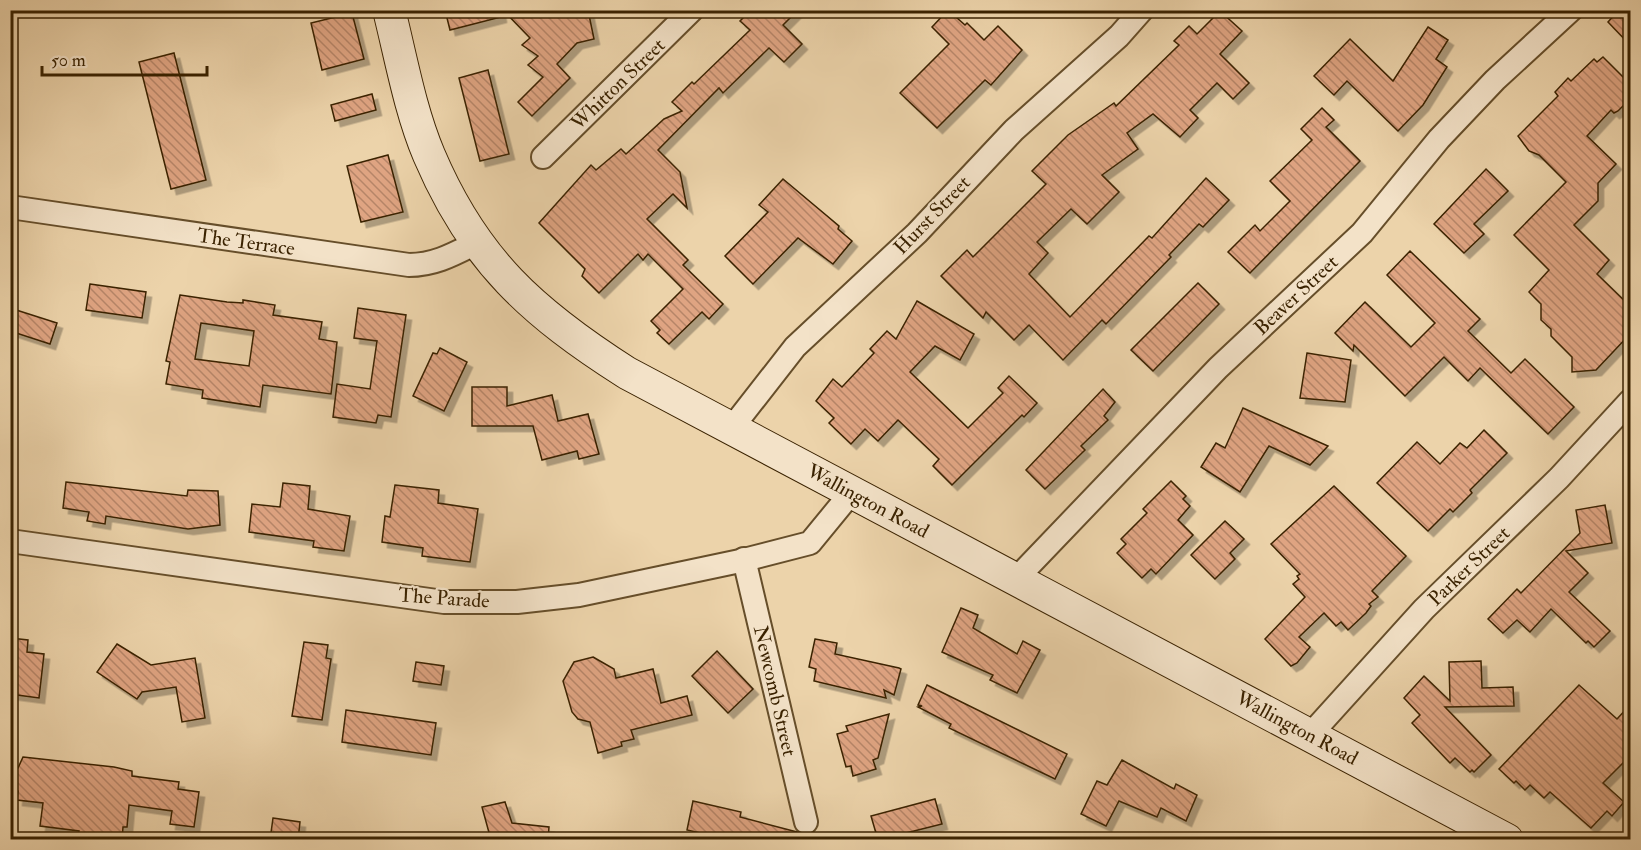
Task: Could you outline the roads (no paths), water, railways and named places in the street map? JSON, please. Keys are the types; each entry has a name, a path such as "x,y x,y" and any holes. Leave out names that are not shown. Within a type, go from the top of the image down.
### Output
{"street":[{"name":"Wallington Road","path":"389,10 414,111 428,154 452,204 477,242 525,300 571,338 627,373 731,429 1017,578 1507,840"},
{"name":"Whitton Street","path":"543,157 692,10"},
{"name":"Hurst Street","path":"731,429 795,346 917,233 1014,130 1119,36 1142,10"},
{"name":"Beaver Street","path":"1017,578 1218,368 1362,233 1440,139 1495,80 1571,10"},
{"name":"The Terrace","path":"10,207 409,265 427,265 442,261 477,242"},
{"name":"Parker Street","path":"1310,735 1424,609 1559,478 1630,401"},
{"name":"The Parade","path":"10,541 444,602 517,602 579,595 810,543 851,493"},
{"name":"Newcomb Street","path":"744,559 806,822"}]}
